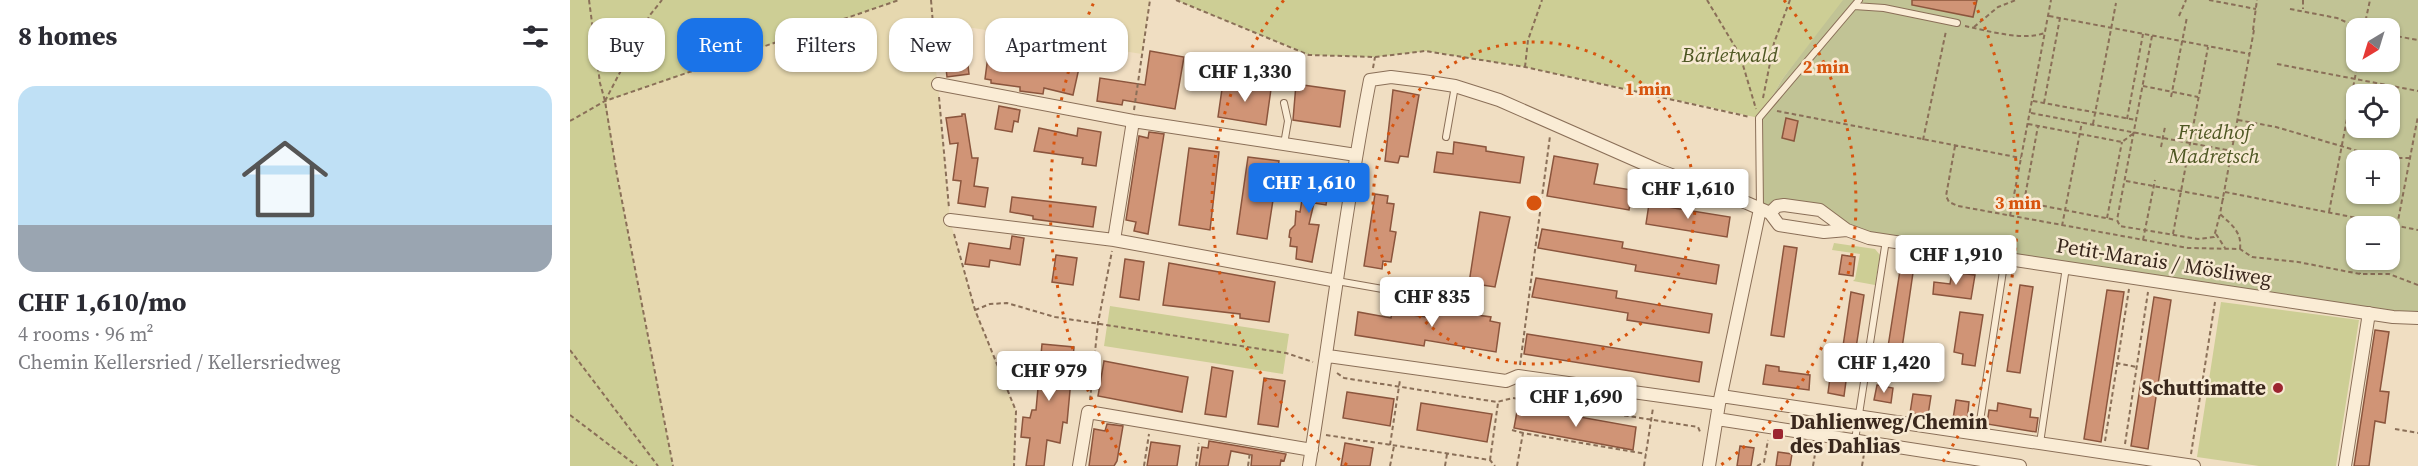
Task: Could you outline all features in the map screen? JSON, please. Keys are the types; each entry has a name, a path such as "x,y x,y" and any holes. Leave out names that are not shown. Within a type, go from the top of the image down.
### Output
{"street":[{"path":"1309,466 1328,356 1356,154 1370,80 1391,77 1455,86 1499,100 1583,140 1765,211 1720,400 1709,466"},
{"path":"938,84 1133,120 1356,154"},
{"path":"1114,240 1133,120"},
{"name":"Petit-Marais / Mösliweg","path":"1847,230 1820,210 1784,205 1765,211 1779,225 1824,232 1847,230 1887,240 2369,313 2418,318"},
{"path":"950,220 1114,240 1337,280"},
{"path":"2345,466 2369,313"},
{"path":"1328,356 1506,381 1518,376 1655,395 1720,400 1859,417 2104,452 2119,459 2192,466"},
{"path":"1079,466 1088,412 1312,450"},
{"path":"1717,419 1860,444 2020,466"}],"lane":[{"path":"1765,211 1759,118 1859,0"},
{"path":"1854,6 1884,8 1957,23"},
{"path":"1446,137 1455,86"},
{"path":"1284,103 1288,121 1284,144"},
{"path":"1860,444 1859,417 1887,240"},
{"path":"1978,435 2005,258"},
{"path":"2040,443 2066,267"},
{"path":"1337,280 1412,294"}],"path":[{"path":"589,0 600,82 673,466"},
{"path":"605,101 650,15 662,0"},
{"path":"570,121 605,101 899,0"},
{"path":"931,0 933,54 938,84 950,220 975,310 1016,411 1014,466"},
{"path":"1133,120 1150,0"},
{"path":"1176,0 1309,55 1375,57 1425,51 1525,68 1759,118"},
{"path":"1525,68 1528,40 1542,0"},
{"path":"1707,0 1740,55 1759,118"},
{"path":"1759,118 1774,43 1790,0"},
{"path":"1973,27 1988,13 2016,0"},
{"path":"2010,216 2051,0"},
{"path":"2179,16 2186,0"},
{"path":"2209,0 2256,9"},
{"path":"2013,200 2116,220 2120,226 2198,239 2214,237 2224,199 2250,54 2257,0"},
{"path":"2303,0 2303,10"},
{"path":"2366,18 2370,0"},
{"path":"2093,124 2116,3"},
{"path":"2290,9 2303,10 2346,22"},
{"path":"2048,16 2250,54"},
{"path":"2171,97 2187,17"},
{"path":"2044,103 2060,18"},
{"path":"1923,140 1948,21"},
{"path":"1957,23 2021,36 2035,37 2045,33"},
{"path":"2127,119 2143,34"},
{"path":"2116,220 2152,36"},
{"path":"2400,37 2418,40"},
{"path":"2173,234 2208,47"},
{"path":"2277,64 2418,91"},
{"path":"2329,212 2356,72"},
{"path":"2143,86 2198,98"},
{"path":"2032,101 2136,120"},
{"path":"1768,107 2021,158"},
{"path":"2030,112 2232,151"},
{"path":"2399,216 2418,116"},
{"path":"2238,120 2276,127 2382,158 2410,158"},
{"path":"2062,226 2082,122"},
{"path":"2028,124 2122,142"},
{"path":"2024,202 2038,126"},
{"path":"2161,147 2165,127"},
{"path":"2107,218 2122,142 2134,132"},
{"path":"1518,376 1551,133"},
{"path":"2192,133 2234,141"},
{"path":"1955,146 1948,179 1946,196 1948,202 2010,216 2143,240 2199,249 2240,249 2252,257 2298,262 2360,274 2389,274 2418,285"},
{"path":"2188,154 2230,162"},
{"path":"2125,180 2224,199"},
{"path":"2143,240 2155,180"},
{"path":"2225,192 2348,216"},
{"path":"2220,214 2236,228 2242,238 2240,249"},
{"path":"2400,227 2418,230"},
{"path":"2216,234 2225,248"},
{"path":"1088,412 1098,323 1114,240"},
{"path":"2360,270 2360,274"},
{"path":"2104,452 2116,363 2130,285"},
{"path":"2119,459 2137,366 2148,288"},
{"path":"2192,466 2215,298"},
{"path":"975,310 990,304 1007,303 1055,317 1107,325"},
{"path":"570,351 658,466"},
{"path":"2116,363 2137,366"},
{"path":"1390,466 1403,367"},
{"path":"1644,466 1655,395"},
{"path":"1514,398 1698,428 1701,432 1699,443"},
{"path":"1490,460 1497,402"},
{"path":"570,415 637,466"},
{"path":"1144,466 1151,422"},
{"path":"2395,429 2418,433"},
{"path":"1512,430 1646,454"},
{"path":"1196,466 1201,431"},
{"path":"1315,433 1490,460 1495,466"},
{"path":"1517,466 1523,433"},
{"path":"1758,466 1764,462 1769,433"},
{"path":"1813,466 1817,440"},
{"path":"1860,444 1862,466"},
{"path":"1445,466 1447,454"},
{"path":"1764,462 1768,466"}],"shaded area":[{"path":"899,0 1150,0 1142,54 1128,52 1128,18 985,18 985,30 973,28 973,18 889,18 889,72 936,72 950,220 975,310 1016,411 1014,466 673,466 605,101 689,72 763,72 763,47 775,43 775,72 877,72 877,18 847,18"}],"green space":[{"path":"570,0 899,0 847,18 775,18 775,43 763,47 763,18 677,18 677,72 690,72 606,101 617,175 673,466 570,466"},
{"name":"Bärletwald","path":"1176,0 1843,0 1843,2 1783,78 1759,118 1525,67 1426,51 1375,57 1309,55"},
{"name":"Friedhof Madretsch","path":"1843,0 2418,0 2418,318 1869,238 1820,210 1760,209 1759,118 1783,78"},
{"path":"1834,243 1875,249 1880,255 1875,285 1853,281 1860,254 1832,250"},
{"name":"Schuttimatte","path":"2221,302 2359,320 2336,466 2259,466 2197,457"},
{"path":"1110,306 1289,334 1283,374 1104,346"}],"building":[{"path":"1912,0 1977,0 1973,17 1912,5"},
{"path":"1150,51 1184,57 1175,109 1123,100 1122,105 1097,101 1100,78 1145,85"},
{"path":"946,72 969,72 969,74 947,77"},
{"path":"986,72 1078,72 1073,95 1044,88 1043,94 1020,91 1020,87 991,83 991,80 985,79"},
{"path":"1223,82 1271,89 1266,125 1218,117"},
{"path":"1296,84 1345,91 1340,127 1293,120"},
{"path":"1393,90 1419,95 1408,157 1400,156 1398,163 1385,161"},
{"path":"999,106 1020,110 1018,122 1014,121 1012,132 995,129"},
{"path":"965,114 972,158 978,158 974,186 988,188 985,207 958,203 961,181 953,180 958,143 950,144 946,118 962,116"},
{"path":"1786,118 1798,121 1794,141 1782,138"},
{"path":"1039,128 1077,136 1078,128 1101,132 1096,166 1082,164 1083,158 1034,151"},
{"path":"1149,132 1164,134 1148,234 1134,231 1136,222 1126,220 1139,136 1148,138"},
{"path":"1454,142 1486,147 1486,151 1524,157 1520,183 1434,172 1437,152 1453,154"},
{"path":"1189,148 1219,152 1210,230 1179,225"},
{"path":"1554,156 1598,164 1594,184 1632,190 1629,210 1547,196"},
{"path":"1248,157 1279,161 1267,239 1237,234"},
{"path":"1307,169 1331,173 1326,205 1314,203 1309,224 1319,225 1312,262 1296,259 1297,247 1290,246 1291,238 1289,237 1290,230 1295,225 1296,211 1300,212"},
{"path":"1375,194 1388,196 1387,203 1394,204 1390,231 1396,232 1391,262 1383,261 1382,269 1364,266"},
{"path":"1012,197 1096,207 1093,227 1033,219 1033,216 1010,212"},
{"path":"1649,204 1730,217 1727,237 1646,224"},
{"path":"1480,212 1510,217 1495,287 1469,283"},
{"path":"1542,229 1623,242 1622,248 1719,265 1716,284 1635,271 1636,265 1538,248"},
{"path":"1012,236 1024,238 1020,265 990,260 989,267 965,264 969,243 1010,249"},
{"path":"1784,246 1797,248 1784,337 1771,335"},
{"path":"1056,255 1077,258 1073,285 1052,282"},
{"path":"1842,255 1855,257 1853,276 1839,274"},
{"path":"1125,259 1144,262 1139,300 1120,297"},
{"path":"1169,263 1275,282 1269,322 1240,318 1240,314 1163,305"},
{"path":"1901,264 1914,266 1901,355 1887,353"},
{"path":"1952,272 1975,275 1971,299 1933,294 1934,282 1950,284"},
{"path":"1536,278 1617,291 1616,298 1712,314 1709,333 1627,320 1628,313 1532,297"},
{"path":"2020,285 2033,287 2020,373 2007,371"},
{"path":"2107,290 2124,292 2101,442 2084,439"},
{"path":"1851,292 1864,295 1856,348 1843,346"},
{"path":"2154,297 2171,300 2148,449 2131,446"},
{"path":"1434,301 1449,303 1448,311 1491,317 1490,321 1500,323 1496,352 1425,340 1424,346 1355,335 1358,312 1391,318 1392,312 1432,318"},
{"path":"1960,312 1983,315 1975,366 1962,364 1963,354 1954,352"},
{"path":"2375,330 2389,332 2380,391 2389,392 2385,423 2375,421 2369,466 2354,466"},
{"path":"1527,334 1702,362 1699,382 1524,354"},
{"path":"1042,344 1074,347 1067,423 1063,422 1060,443 1047,440 1044,466 1026,466 1030,438 1021,437 1023,417 1030,418 1032,410 1036,410"},
{"path":"1104,361 1188,377 1182,412 1098,396"},
{"path":"1766,365 1779,367 1779,371 1810,375 1809,390 1763,384"},
{"path":"1212,367 1233,371 1226,417 1205,414"},
{"path":"1264,378 1285,381 1278,427 1258,424"},
{"path":"1830,378 1846,381 1844,396 1828,393"},
{"path":"1877,385 1893,388 1891,403 1874,400"},
{"path":"1347,392 1394,399 1390,426 1343,418"},
{"path":"1913,394 1931,396 1928,415 1910,413"},
{"path":"1956,400 1969,402 1967,421 1953,419"},
{"path":"1421,403 1492,414 1487,442 1417,430"},
{"path":"1998,403 2031,409 2030,417 2038,418 2036,432 1987,424 1989,410 1997,411"},
{"path":"1518,406 1636,427 1633,450 1514,428"},
{"path":"1107,424 1123,426 1117,461 1114,466 1089,466 1094,429 1105,431"},
{"path":"1209,441 1286,454 1280,466 1251,466 1252,455 1231,451 1228,466 1199,466 1202,447 1208,448"},
{"path":"1151,442 1180,446 1177,466 1147,466"},
{"path":"1345,443 1373,448 1370,466 1341,466"},
{"path":"1740,446 1754,448 1751,466 1737,466"},
{"path":"1778,452 1792,454 1790,466 1776,466"}],"place":[{"name":"Schuttimatte","path":"2278,388"},
{"name":"Dahlienweg/Chemin des Dahlias","path":"1778,434"}]}
